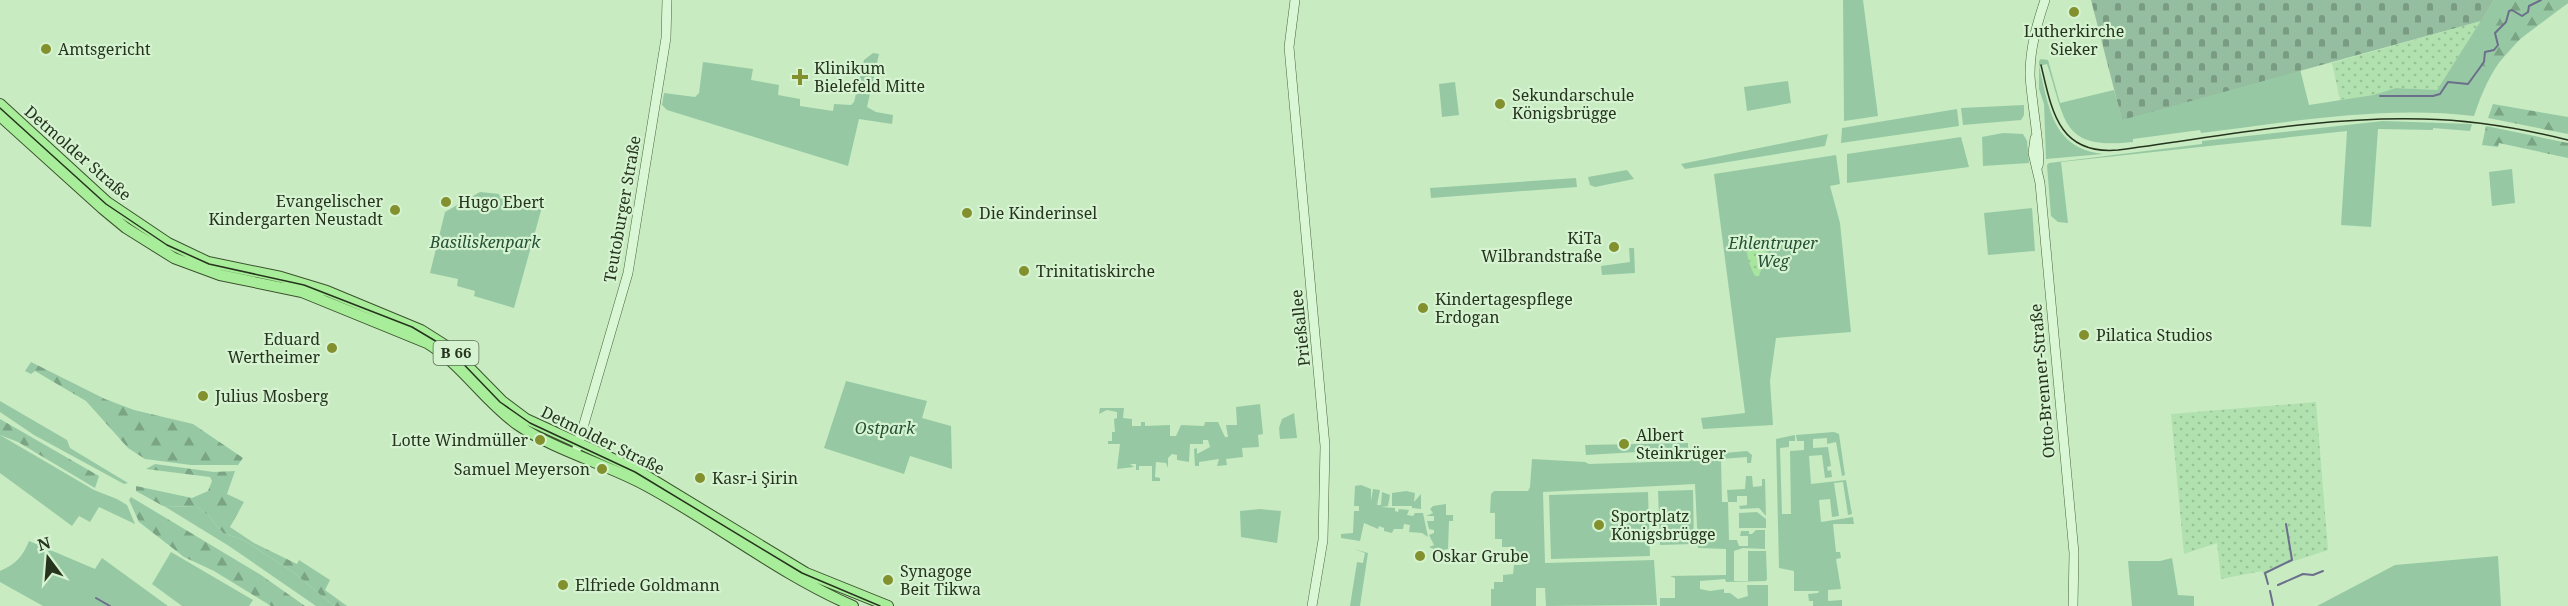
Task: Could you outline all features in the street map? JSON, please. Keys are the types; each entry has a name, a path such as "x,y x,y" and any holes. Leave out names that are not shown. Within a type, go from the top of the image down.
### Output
{"main road":[{"name":"Detmolder Straße","path":"0,104 107,202 165,247"},
{"name":"Detmolder Straße","path":"0,116 104,209 165,247 214,274 315,292 427,343 444,353 494,405 516,424 635,469 806,573 888,606"},
{"name":"Detmolder Straße","path":"577,448 647,486 777,566 853,606"}],"street":[{"name":"Teutoburger Straße","path":"577,448 628,273 666,38 667,0"},
{"name":"Prießallee","path":"1295,0 1289,47 1325,446 1323,540 1312,606"},
{"name":"Otto-Brenner-Straße","path":"2045,0 2030,63 2035,138 2033,158 2038,166 2074,553 2072,606"}],"shaded area":[{"path":"2481,21 2437,90 2396,88 2373,95 2340,100 2332,63"},
{"path":"2316,402 2328,550 2270,569 2265,573 2268,584 2262,571 2221,579 2217,543 2184,554 2171,414"}],"green space":[{"path":"1843,0 1863,0 1878,116 1844,121"},
{"path":"2091,0 2494,0 2481,21 2122,120"},
{"path":"2494,0 2568,0 2568,3 2521,38 2499,62 2490,77 2474,116 2406,112 2337,116 2201,133 2200,130 2133,139 2133,142 2091,141 2079,136 2070,127 2063,115 2047,64 2039,66 2041,59 2048,60 2060,103 2114,90 2122,119 2300,69 2309,105 2373,95 2396,88 2437,90"},
{"path":"2506,0 2568,0 2568,3 2520,39 2493,69 2477,64 2477,58 2499,20"},
{"path":"873,53 879,54 867,107 876,112 893,115 892,124 859,119 848,166 667,110 662,105 664,93 695,97 699,93 703,62 753,69 751,80 779,85 778,95 800,99 800,106 833,111 834,104 851,105 854,102 864,60"},
{"path":"2039,66 2050,110 2063,134 2086,150 2103,154 2046,159 2044,104 2039,89"},
{"path":"1788,81 1791,103 1747,111 1744,87"},
{"path":"1455,82 1459,115 1442,117 1439,84"},
{"path":"2493,104 2568,117 2568,134 2488,118"},
{"path":"2024,105 2024,115 2021,120 1963,125 1961,108"},
{"path":"1957,109 1959,126 1841,143 1842,128"},
{"path":"2383,121 2472,124 2470,131 2433,128 2433,130 2378,129 2371,227 2341,225 2347,131 2061,162 2068,223 2058,222 2051,216 2047,165 2049,163 2202,144 2202,141"},
{"path":"2486,126 2568,143 2568,158 2499,143 2498,147 2482,145"},
{"path":"2003,133 2023,134 2027,141 2029,163 1983,166 1982,137"},
{"path":"1828,134 1825,146 1685,169 1681,164"},
{"path":"1961,137 1969,167 1847,183 1847,154"},
{"name":"Ehlentruper Weg","path":"1836,155 1840,184 1830,186 1840,223 1851,332 1776,338 1770,381 1773,425 1703,429 1701,418 1745,413 1714,174"},
{"path":"2512,169 2515,203 2492,206 2489,172"},
{"path":"1627,170 1634,179 1595,187 1590,185 1588,177"},
{"path":"1576,178 1577,187 1431,198 1430,188"},
{"name":"Basiliskenpark","path":"480,192 499,194 500,198 542,207 514,308 474,296 475,291 457,286 458,279 430,273 445,212"},
{"path":"2032,208 2035,251 1988,255 1984,213"},
{"path":"1629,248 1634,248 1635,273 1602,275 1601,266 1630,262"},
{"path":"31,362 105,399 134,410 193,424 243,458 238,465 191,465 145,459 128,448 86,401 35,371 31,374 25,371"},
{"name":"Ostpark","path":"846,381 927,401 922,418 951,426 952,469 910,456 904,474 824,448"},
{"path":"0,401 67,440 70,448 128,483 124,484 34,435 0,412"},
{"path":"1260,404 1263,434 1258,435 1259,447 1242,448 1243,457 1226,459 1227,465 1217,466 1219,459 1199,462 1199,466 1195,466 1194,449 1197,448 1197,454 1210,447 1208,440 1203,440 1203,444 1190,444 1189,462 1177,460 1177,455 1172,454 1168,458 1168,468 1166,463 1156,462 1155,477 1160,478 1160,481 1152,481 1152,466 1139,466 1139,470 1136,470 1136,464 1130,464 1134,467 1117,469 1120,444 1108,444 1108,441 1112,441 1112,432 1115,432 1114,419 1117,418 1117,412 1107,410 1099,414 1100,408 1124,408 1123,418 1132,419 1132,426 1141,426 1141,422 1145,422 1145,426 1170,425 1170,436 1176,436 1181,425 1204,426 1205,422 1218,422 1225,437 1228,437 1226,425 1237,425 1236,407"},
{"path":"1294,413 1297,438 1280,439 1279,428 1282,419"},
{"path":"0,419 99,476 95,488 18,442 0,435"},
{"path":"1834,432 1839,434 1845,475 1842,476 1836,442 1827,444 1827,438 1813,439 1813,448 1828,447 1831,466 1827,467 1828,471 1831,470 1832,477 1825,478 1822,455 1809,456 1811,484 1846,480 1852,514 1848,515 1843,482 1834,483 1839,516 1832,517 1830,499 1819,500 1821,522 1853,517 1854,524 1833,524 1836,552 1840,552 1841,558 1836,559 1841,589 1828,590 1828,601 1842,600 1842,606 1813,606 1813,601 1809,601 1808,594 1819,591 1794,591 1794,571 1779,568 1776,439 1795,435 1795,441 1789,441 1789,447 1780,448 1782,514 1791,514 1790,451 1804,450 1804,441 1797,441 1796,435"},
{"path":"0,435 94,490 127,505 135,524 99,507 90,522 79,516 72,526 0,473"},
{"path":"1688,443 1688,449 1586,455 1585,445"},
{"path":"1747,451 1752,455 1751,463 1747,463 1747,457 1721,459 1722,502 1728,502 1729,540 1737,540 1739,546 1748,546 1748,536 1740,536 1741,531 1749,531 1749,534 1752,534 1756,530 1765,530 1765,549 1743,548 1734,551 1734,581 1748,581 1748,551 1766,551 1767,579 1766,581 1726,582 1725,579 1700,581 1700,589 1710,591 1724,589 1724,593 1730,593 1738,599 1748,596 1747,585 1768,585 1768,606 1660,606 1660,598 1675,598 1675,578 1670,576 1726,575 1726,549 1698,548 1695,484 1543,492 1545,563 1654,560 1657,605 1546,606 1545,588 1536,588 1536,606 1491,606 1491,589 1494,589 1494,582 1503,582 1503,575 1513,574 1514,565 1522,565 1522,555 1514,557 1513,547 1502,547 1502,539 1495,539 1495,513 1490,513 1491,494 1494,491 1528,491 1532,459 1589,464 1684,461 1690,456"},
{"path":"155,464 214,472 235,471 227,494 244,502 230,527 254,543 297,564 299,560 330,580 325,590 347,606 334,606 293,572 243,540 223,533 209,516 197,507 163,506 136,491 136,486 192,498 208,491 212,481 210,477 146,469"},
{"path":"1746,476 1752,476 1753,487 1762,486 1762,479 1765,479 1766,516 1759,508 1740,509 1739,506 1747,505 1747,496 1737,496 1737,502 1728,502 1727,490 1745,489"},
{"path":"1361,485 1371,489 1371,501 1373,489 1380,490 1377,505 1381,505 1382,492 1390,495 1388,506 1381,507 1395,508 1398,512 1399,509 1409,510 1407,515 1413,516 1415,513 1423,513 1428,537 1422,533 1409,532 1410,525 1404,524 1403,529 1394,529 1392,533 1384,531 1384,528 1379,526 1378,529 1364,523 1360,541 1341,538 1341,534 1353,533 1354,511 1359,511 1359,506 1354,506 1355,486"},
{"path":"1693,490 1694,544 1660,545 1658,491"},
{"path":"1406,491 1415,493 1414,502 1421,494 1421,509 1412,508 1412,506 1392,506 1392,493"},
{"name":"Sportplatz Königsbrügge","path":"1648,492 1650,556 1551,559 1549,495"},
{"path":"131,497 261,575 305,606 271,606 214,571 184,557 139,522 129,500"},
{"path":"1446,504 1446,515 1453,515 1453,521 1449,521 1448,549 1438,551 1429,547 1434,545 1429,535 1434,533 1434,530 1429,529 1427,521 1434,521 1434,516 1426,516 1433,513 1430,509 1433,506"},
{"path":"164,506 197,507 209,516 223,533 243,540 293,572 334,606 316,606 229,546"},
{"path":"1260,509 1281,511 1277,543 1241,537 1240,511"},
{"path":"1757,512 1766,519 1766,528 1739,528 1739,513"},
{"path":"29,541 95,569 102,558 168,606 43,606 0,582 0,571 18,559"},
{"path":"1354,549 1368,553 1360,606 1350,606 1357,562 1363,563 1365,553"},
{"path":"171,552 253,600 249,606 182,606 152,584"},
{"path":"2498,556 2501,606 2317,606 2395,565"},
{"path":"2172,558 2178,595 2194,596 2194,606 2132,606 2128,561 2160,561"}],"sand":[{"path":"1754,235 1763,240 1767,253 1759,276 1755,276 1748,259 1746,241"}],"waterway":[{"path":"2380,96 2433,96 2440,94 2448,82 2468,84 2484,62 2485,52 2494,50 2498,45 2495,33 2506,22 2509,11 2512,10 2522,16 2528,12 2529,6 2541,0"},
{"path":"2268,584 2265,573 2292,560 2286,524"},
{"path":"2278,585 2303,574 2313,575 2323,571"},
{"path":"2270,591 2273,605"},
{"path":"96,598 110,606"}],"tram line":[{"path":"2041,65 2049,99 2062,127 2071,138 2098,150 2118,150 2308,124 2385,119 2478,123 2568,140"},
{"path":"0,108 106,204 167,245 209,264 304,285 412,327 449,349 500,402 530,423 635,472 802,573 880,606"}],"place":[{"name":"Lutherkirche Sieker","path":"2074,12"},
{"name":"Amtsgericht","path":"46,49"},
{"name":"Klinikum Bielefeld Mitte","path":"800,77"},
{"name":"Sekundarschule Königsbrügge","path":"1500,104"},
{"name":"Hugo Ebert","path":"446,202"},
{"name":"Evangelischer Kindergarten Neustadt","path":"395,210"},
{"name":"Die Kinderinsel","path":"967,213"},
{"name":"KiTa Wilbrandstraße","path":"1614,247"},
{"name":"Trinitatiskirche","path":"1024,271"},
{"name":"Kindertagespflege Erdogan","path":"1423,308"},
{"name":"Pilatica Studios","path":"2084,335"},
{"name":"Eduard Wertheimer","path":"332,348"},
{"name":"Julius Mosberg","path":"203,396"},
{"name":"Lotte Windmüller","path":"540,440"},
{"name":"Albert Steinkrüger","path":"1624,444"},
{"name":"Samuel Meyerson","path":"602,469"},
{"name":"Kasr-i Şirin","path":"700,478"},
{"name":"Sportplatz Königsbrügge","path":"1599,525"},
{"name":"Oskar Grube","path":"1420,556"},
{"name":"Synagoge Beit Tikwa","path":"888,580"},
{"name":"Elfriede Goldmann","path":"563,585"}]}
